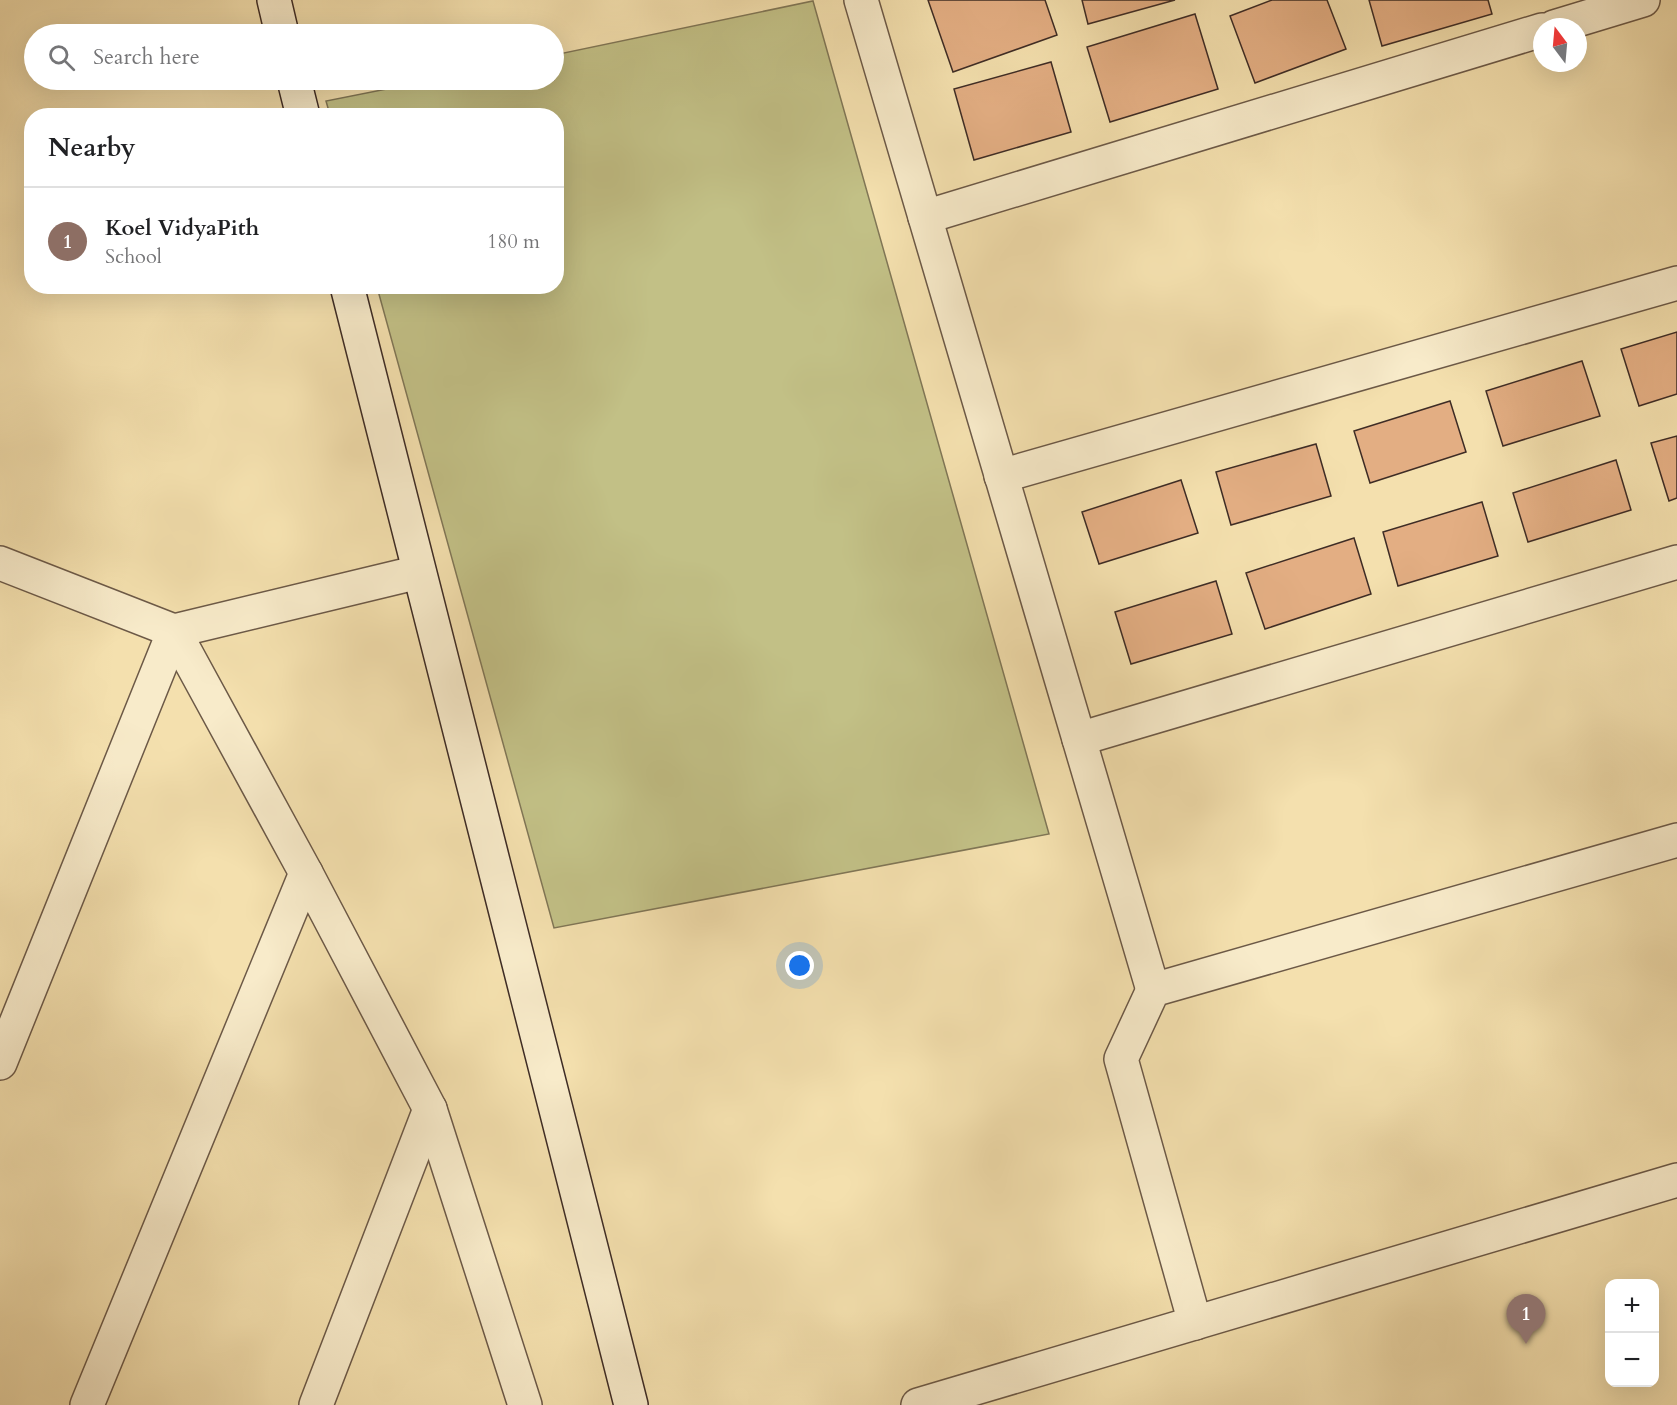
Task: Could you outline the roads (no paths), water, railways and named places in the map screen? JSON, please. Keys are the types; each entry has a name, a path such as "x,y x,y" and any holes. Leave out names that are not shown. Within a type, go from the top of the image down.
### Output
{"street":[{"path":"273,0 279,24"},
{"path":"861,0 1153,990 1121,1059 1196,1323"},
{"path":"1584,18 1643,0"},
{"path":"925,217 1533,33"},
{"path":"296,90 301,108"},
{"path":"1001,476 1677,283"},
{"path":"349,294 631,1405"},
{"path":"1078,739 1677,562"},
{"path":"0,563 174,631 419,572"},
{"path":"174,631 306,873 429,1109 525,1405"},
{"path":"0,1063 174,631"},
{"path":"1153,990 1677,840"},
{"path":"87,1405 306,873"},
{"path":"316,1405 429,1109"},
{"path":"918,1405 1677,1180"}],"place":[{"name":"Koel VidyaPith","path":"1526,1344"}]}
